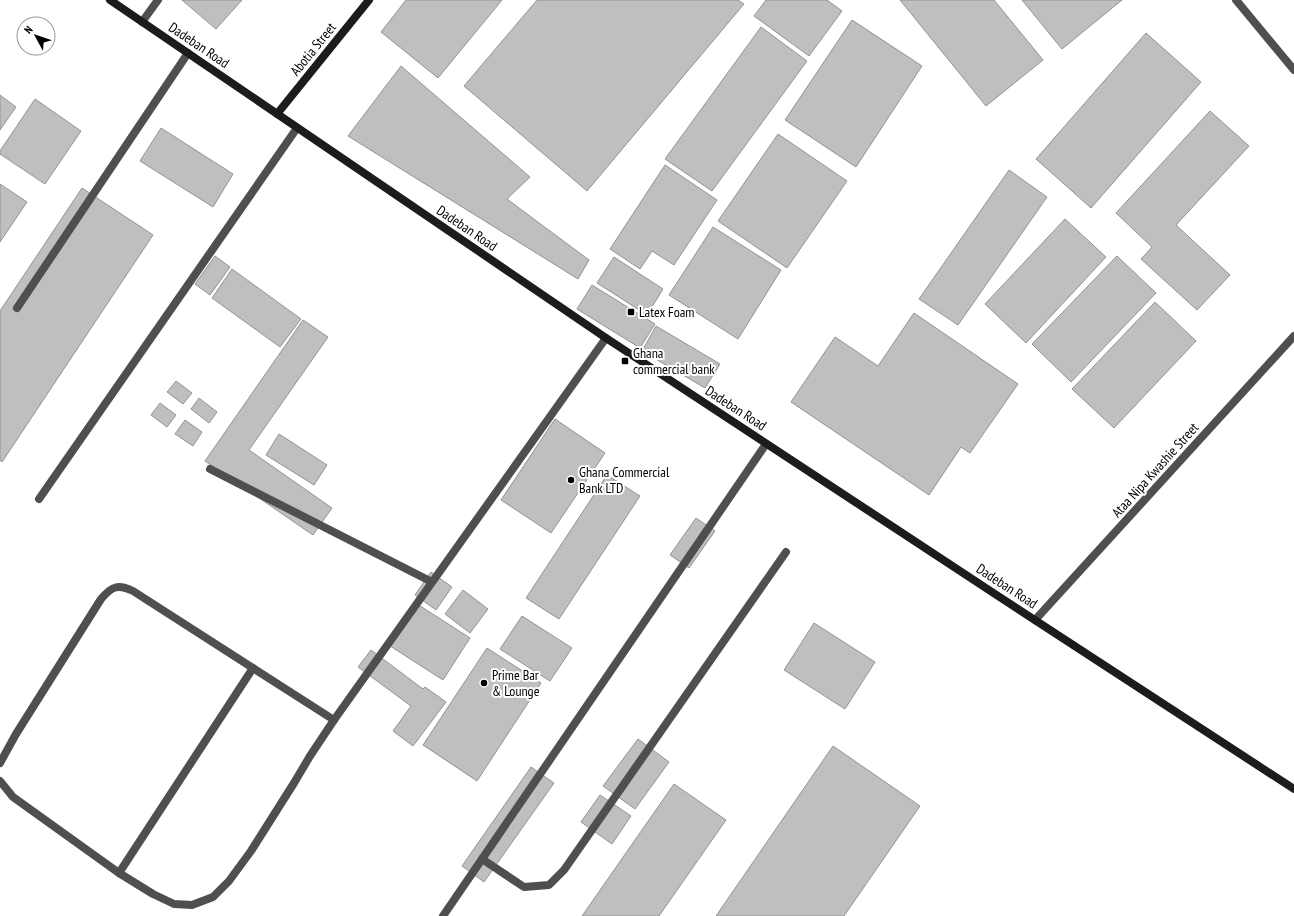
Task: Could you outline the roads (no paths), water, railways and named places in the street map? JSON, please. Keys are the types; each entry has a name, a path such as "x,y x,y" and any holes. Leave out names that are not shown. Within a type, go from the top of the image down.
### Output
{"street":[{"name":"Dadeban Road","path":"110,0 606,338 1294,788"},
{"name":"Abotia Street","path":"277,114 369,0"}],"lane":[{"path":"142,22 158,0"},
{"path":"1236,0 1294,70"},
{"path":"17,308 188,53"},
{"path":"39,499 297,128"},
{"name":"Ataa Nipa Kwashie Street","path":"1035,620 1294,336"},
{"path":"0,781 13,797 119,873 153,894 174,904 192,906 212,898 229,881 251,851 334,720 606,338"},
{"path":"443,916 766,444"},
{"path":"210,469 432,582"},
{"path":"482,858 524,887 549,885 564,870 786,552"},
{"path":"0,763 16,734 101,599 111,589 116,587 122,587 133,591 334,720"},
{"path":"119,873 253,668"}],"place":[{"name":"Latex Foam","path":"631,312"},
{"name":"Ghana commercial bank","path":"625,361"},
{"name":"Ghana Commercial Bank LTD","path":"571,480"},
{"name":"Prime Bar & Lounge","path":"484,683"}]}
